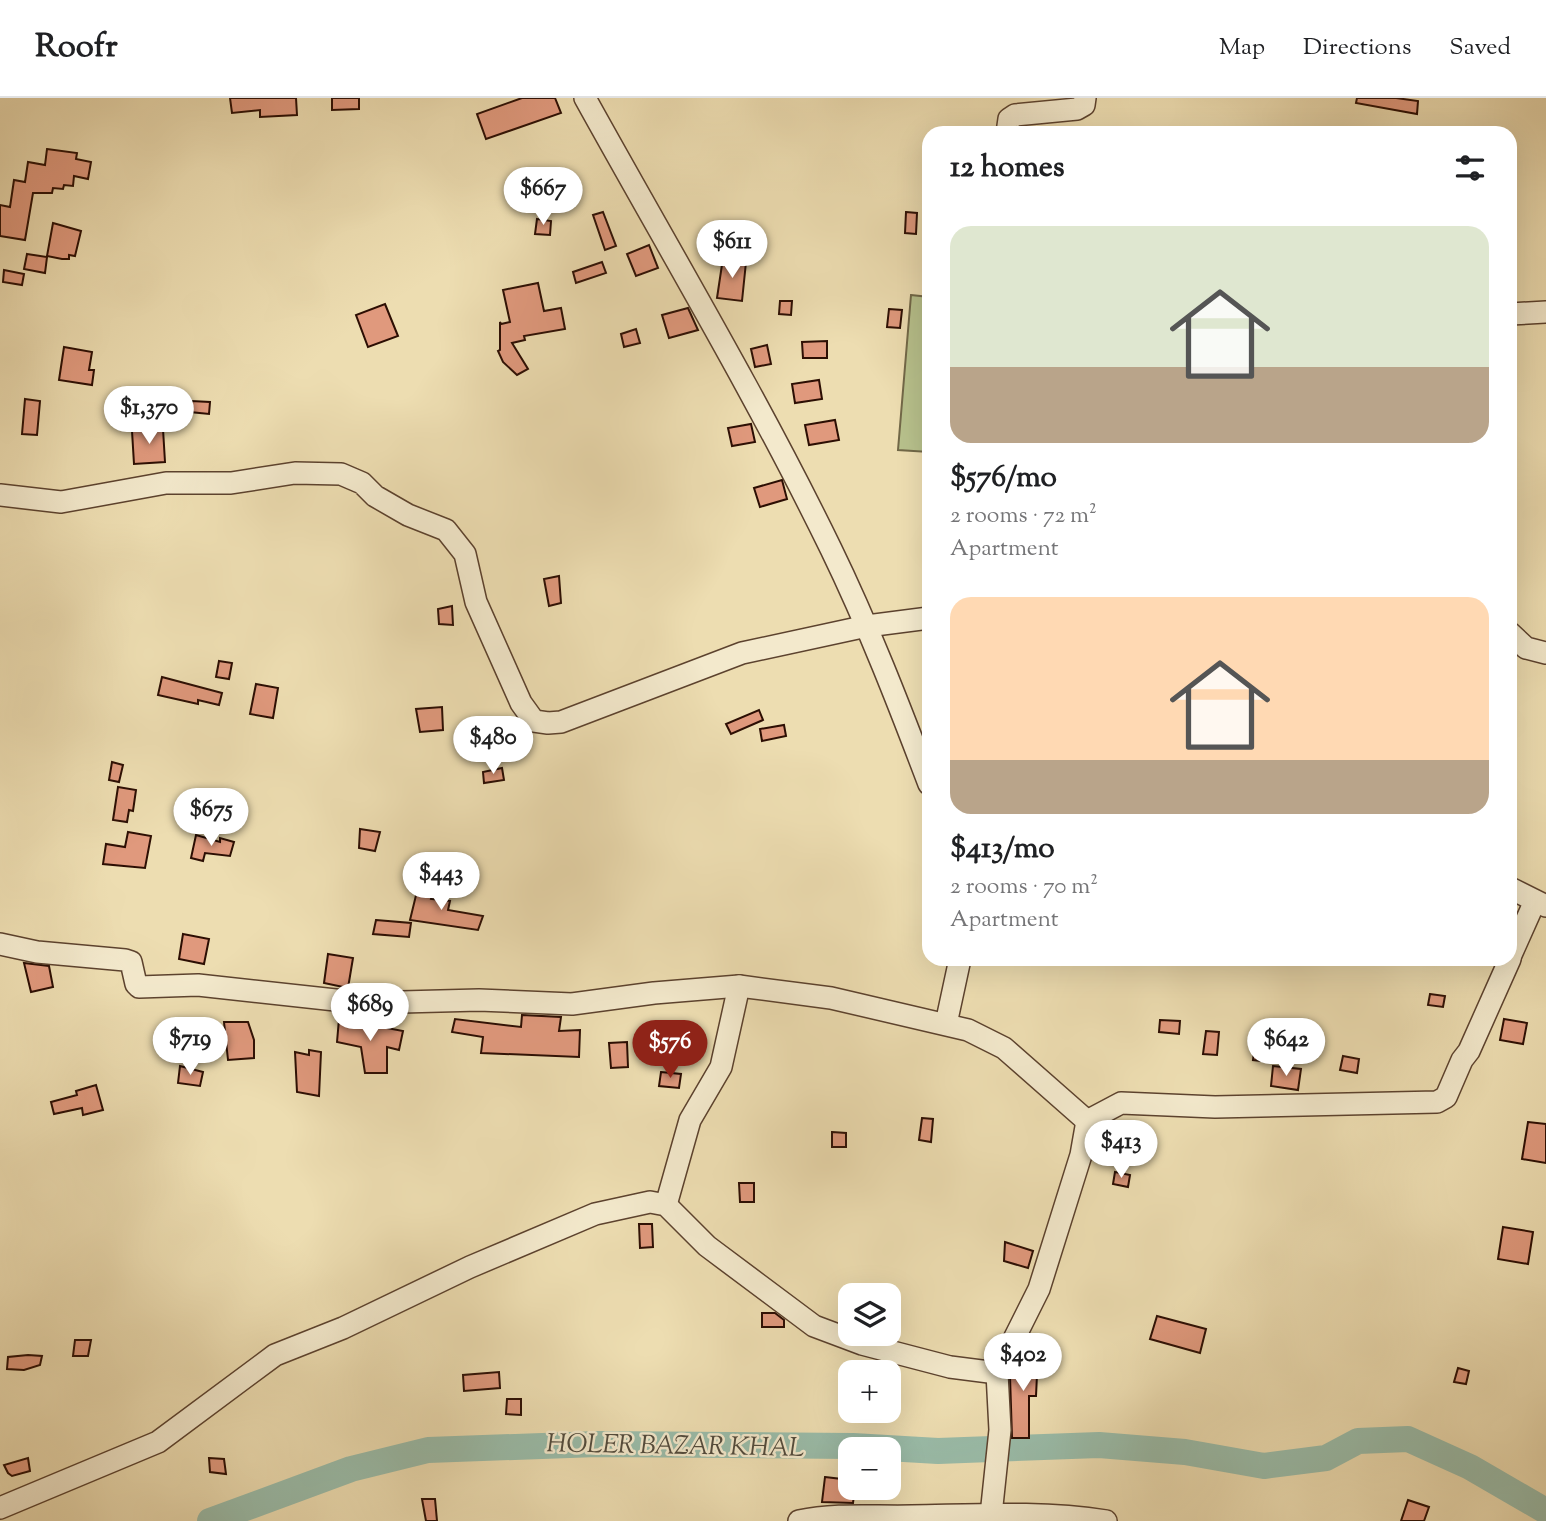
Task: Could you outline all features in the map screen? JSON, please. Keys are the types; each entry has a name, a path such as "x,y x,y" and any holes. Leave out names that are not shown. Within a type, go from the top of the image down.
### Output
{"street":[{"path":"585,98 745,382 831,550 867,626 922,766"},
{"path":"1008,126 1009,120 1015,115 1077,109 1084,105 1084,98"},
{"path":"1517,313 1546,312"},
{"path":"0,495 61,502 166,484 231,484 295,472 341,474 362,483 375,496 408,515 446,530 465,554 476,602 521,703 534,721 548,723 561,722 742,653 867,626 922,619"},
{"path":"1517,640 1526,648 1546,653"},
{"path":"1517,891 1540,904 1517,945"},
{"path":"0,944 37,952 125,960 131,962 136,985 139,987 198,985 363,1003 479,1000 572,1004 654,993 739,986 831,998 968,1030 1004,1048 1087,1121"},
{"path":"946,1024 958,966"},
{"path":"1087,1121 1121,1103 1215,1107 1437,1102 1446,1097 1506,966"},
{"path":"666,1205 690,1120 720,1067 739,986"},
{"path":"992,1509 1000,1430 997,1373 1039,1289 1081,1155 1087,1121"},
{"path":"0,1508 158,1442 275,1355 343,1328 470,1266 596,1214 650,1202 666,1205 707,1246 814,1326 862,1344 950,1367 997,1373"},
{"path":"799,1521 827,1515 992,1509 1106,1521"}],"green space":[{"path":"911,295 922,296 922,452 898,450"}],"building":[{"path":"230,98 296,98 297,115 260,117 260,110 232,113"},
{"path":"332,98 359,98 359,109 332,110"},
{"path":"522,98 555,98 561,113 486,139 477,114"},
{"path":"1357,98 1418,101 1417,114 1356,103"},
{"path":"47,149 77,153 76,159 91,162 88,179 74,176 73,186 53,188 52,193 33,193 25,240 0,236 0,205 10,207 14,180 25,182 28,162 45,165"},
{"path":"603,212 616,246 605,250 593,215"},
{"path":"906,212 917,213 916,234 905,233"},
{"path":"537,219 551,221 550,235 535,234"},
{"path":"53,223 81,231 75,256 69,255 69,259 62,259 47,256"},
{"path":"649,245 658,268 636,276 627,254"},
{"path":"27,254 47,257 45,273 24,269"},
{"path":"723,258 746,262 742,301 717,298"},
{"path":"602,262 606,273 576,283 573,272"},
{"path":"4,270 24,274 22,285 3,282"},
{"path":"538,283 544,311 561,308 565,329 524,336 525,340 512,343 528,369 517,375 503,362 498,351 500,322 510,322 503,290"},
{"path":"780,301 792,301 791,315 779,314"},
{"path":"385,304 398,336 368,347 356,315"},
{"path":"688,308 698,330 669,338 662,315"},
{"path":"889,309 902,310 900,328 887,327"},
{"path":"636,329 640,343 624,347 621,334"},
{"path":"827,341 827,358 803,358 802,342"},
{"path":"767,345 771,364 755,367 751,349"},
{"path":"64,347 92,352 89,370 94,370 92,385 59,380"},
{"path":"819,380 822,399 795,403 792,384"},
{"path":"25,399 40,401 37,435 22,434"},
{"path":"191,401 210,402 209,414 190,412"},
{"path":"162,407 180,409 179,424 161,423"},
{"path":"835,420 839,440 809,445 805,425"},
{"path":"751,424 755,442 732,446 728,428"},
{"path":"163,429 165,462 134,464 132,431"},
{"path":"782,480 787,499 760,507 754,488"},
{"path":"559,576 561,603 549,606 544,579"},
{"path":"452,606 453,625 439,624 438,609"},
{"path":"219,661 232,663 229,679 216,677"},
{"path":"162,677 222,693 219,705 198,700 198,704 158,695"},
{"path":"256,684 278,688 273,718 250,714"},
{"path":"442,707 443,730 420,732 416,709"},
{"path":"759,710 763,720 731,734 726,724"},
{"path":"784,725 786,736 762,741 760,729"},
{"path":"112,762 123,765 119,782 109,780"},
{"path":"502,768 504,780 484,783 483,772"},
{"path":"118,787 136,790 133,811 129,810 127,822 113,820"},
{"path":"360,829 380,832 375,851 359,848"},
{"path":"128,832 151,836 145,868 103,864 106,844 125,847"},
{"path":"196,835 220,842 220,838 234,842 230,856 205,853 203,861 191,858"},
{"path":"418,887 434,889 431,899 450,901 448,910 483,916 478,930 410,920"},
{"path":"376,920 411,923 409,937 373,934"},
{"path":"183,934 209,939 204,964 179,959"},
{"path":"328,954 353,958 348,988 324,983"},
{"path":"24,963 49,966 53,987 31,992"},
{"path":"1430,994 1445,996 1443,1007 1428,1005"},
{"path":"522,1015 561,1017 559,1031 580,1030 579,1057 481,1053 483,1037 452,1032 455,1019 521,1027"},
{"path":"339,1019 403,1031 399,1050 387,1047 387,1073 365,1073 361,1047 337,1042"},
{"path":"1504,1019 1527,1023 1523,1044 1500,1040"},
{"path":"1160,1020 1180,1021 1179,1034 1159,1032"},
{"path":"224,1022 248,1022 254,1040 254,1058 228,1060"},
{"path":"1257,1028 1269,1030 1267,1049 1273,1050 1271,1062 1253,1060"},
{"path":"1206,1031 1219,1032 1217,1055 1203,1054"},
{"path":"627,1042 628,1067 611,1068 609,1043"},
{"path":"309,1050 321,1052 319,1096 297,1092 295,1052 309,1055"},
{"path":"1343,1056 1359,1059 1357,1073 1340,1070"},
{"path":"180,1066 203,1072 200,1086 178,1083"},
{"path":"1273,1066 1301,1069 1298,1090 1271,1086"},
{"path":"661,1072 681,1074 679,1088 659,1086"},
{"path":"96,1085 103,1110 83,1115 82,1108 54,1114 51,1102 77,1095 76,1091"},
{"path":"922,1118 933,1119 931,1142 919,1140"},
{"path":"1528,1122 1546,1124 1546,1163 1522,1159"},
{"path":"832,1132 846,1133 846,1147 832,1147"},
{"path":"1115,1172 1130,1175 1128,1187 1113,1184"},
{"path":"739,1183 754,1183 754,1202 740,1202"},
{"path":"639,1224 652,1224 653,1247 640,1248"},
{"path":"1503,1227 1533,1232 1528,1264 1498,1259"},
{"path":"1005,1242 1033,1251 1028,1268 1004,1261"},
{"path":"762,1313 775,1313 784,1320 784,1327 762,1327"},
{"path":"1157,1316 1206,1329 1200,1353 1150,1339"},
{"path":"75,1340 91,1340 88,1356 73,1356"},
{"path":"1022,1353 1038,1353 1036,1396 1029,1396 1029,1438 1012,1438 1010,1376"},
{"path":"42,1356 40,1365 24,1370 7,1369 8,1357"},
{"path":"1458,1368 1469,1371 1466,1384 1454,1382"},
{"path":"499,1372 500,1388 464,1391 463,1375"},
{"path":"507,1399 521,1399 521,1415 506,1414"},
{"path":"28,1458 30,1471 12,1476 4,1465"},
{"path":"209,1458 224,1459 226,1474 210,1472"},
{"path":"825,1477 838,1479 838,1500 853,1500 853,1503 822,1502"},
{"path":"422,1499 435,1499 437,1521 426,1521"},
{"path":"1408,1500 1429,1507 1424,1521 1401,1521"}],"waterway":[{"name":"HOLER BAZAR KHAL","path":"210,1521 351,1469 428,1450 597,1444 853,1446 938,1451 1099,1445 1185,1452 1264,1466 1326,1458 1358,1441 1408,1439 1470,1467 1546,1511"}]}
